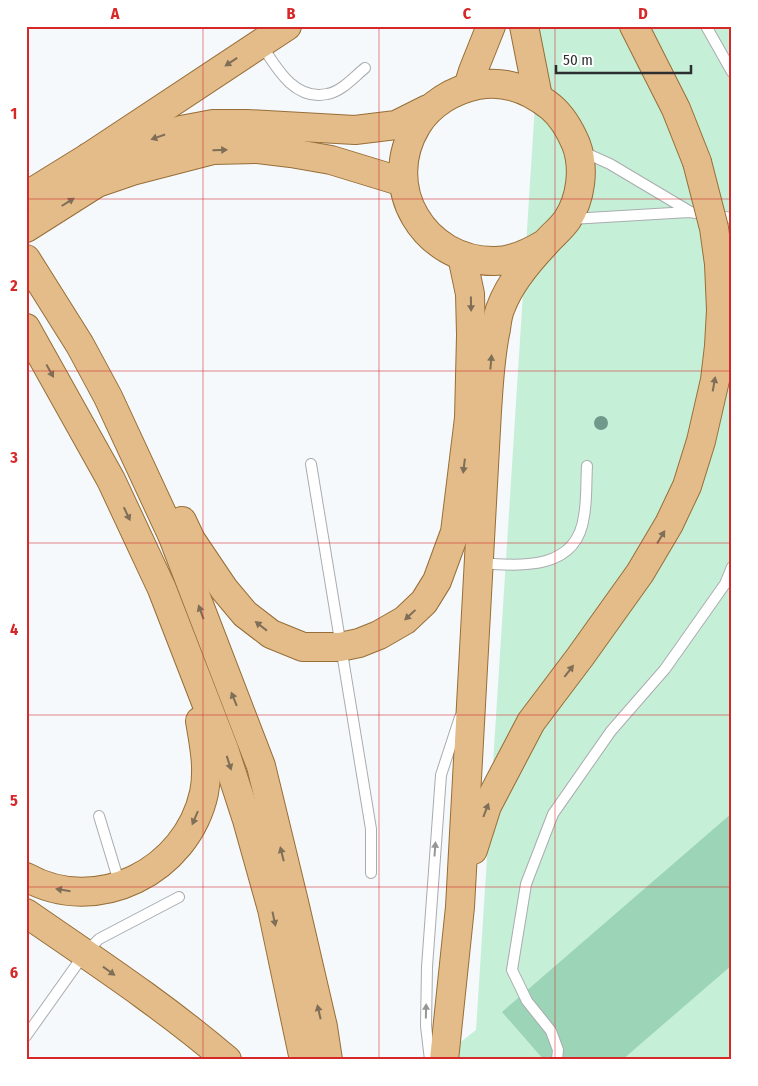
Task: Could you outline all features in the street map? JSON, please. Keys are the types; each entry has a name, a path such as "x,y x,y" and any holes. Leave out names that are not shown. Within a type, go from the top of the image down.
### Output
{"main road":[{"path":"26,196 89,157 287,26"},
{"path":"468,87 491,26"},
{"path":"524,26 538,97"},
{"path":"460,907 473,850 487,806 531,722 640,573 669,524 687,486 701,441 715,380 721,310 719,264 714,228 698,162 676,109 634,26"},
{"path":"89,157 181,130 212,124 355,130 396,125 432,107 449,95 468,87 483,84 512,86 538,97 556,111 569,129 578,150 581,167 580,185 575,203 568,219 514,280 500,308 492,349 478,562 460,907 444,1060"},
{"path":"432,107 416,126 406,149 403,166 404,182 410,206 422,228 447,249 462,256 479,260 505,260 530,253 544,244"},
{"path":"26,228 97,183 132,171 213,150 258,149 291,153 331,160 404,182"},
{"path":"108,398 129,412 191,540 224,589 245,614 271,634 303,648 340,647 359,643 405,620 424,602 438,581 455,532 470,410 472,335 470,294 462,256"},
{"path":"29,263 80,345 108,398 173,537 261,766 323,1027 328,1060"},
{"path":"26,328 111,480 162,589 224,749 272,909 304,1060"},
{"path":"26,877 41,886 64,891 90,892 120,886 146,875 165,860 190,830 201,806 205,791 207,760 197,704 199,685"},
{"path":"26,913 85,953 227,1060"}],"lane":[{"path":"706,26 732,72"},
{"path":"260,43 278,70 294,87 312,95 328,94 346,84 365,68"},
{"path":"578,150 610,164 690,212"},
{"path":"568,219 690,212 732,218"},
{"path":"311,464 371,829 371,873"},
{"path":"478,562 518,566 541,563 564,553 578,538 584,517 587,466"},
{"path":"557,1060 558,1050 551,1032 527,1002 512,970 526,884 553,814 611,731 665,668 725,584 732,567"},
{"path":"430,1060 426,1026 427,967 441,775 472,682"},
{"path":"99,816 120,886"},
{"path":"26,1036 85,953 99,939 179,897"}],"green space":[{"path":"540,26 732,26 732,1060 437,1060 476,1030"},
{"path":"732,813 732,965 622,1060 544,1060 502,1012"}]}
